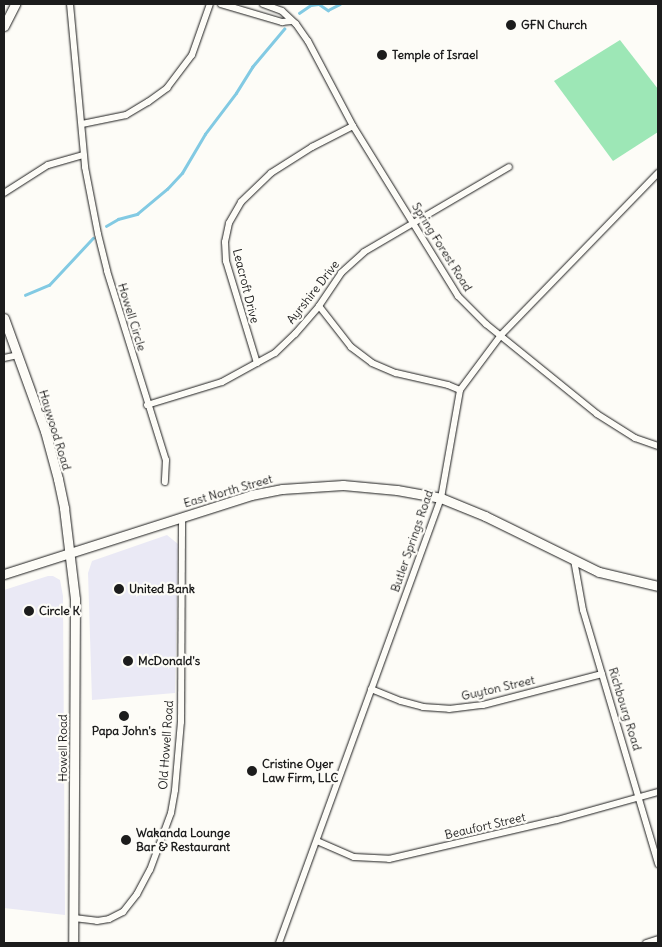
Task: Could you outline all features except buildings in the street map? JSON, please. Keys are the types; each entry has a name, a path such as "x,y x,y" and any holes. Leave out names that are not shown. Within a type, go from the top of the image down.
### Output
{"main road":[{"path":"4,26 15,4"},
{"name":"Haywood Road","path":"4,318 44,431 58,479 69,552"},
{"name":"East North Street","path":"4,574 251,495 311,486 374,486 441,498 485,516 604,574 658,586"},
{"name":"Howell Road","path":"69,552 75,599 76,646 74,943"}],"street":[{"name":"Howell Circle","path":"70,4 84,155 107,271 147,405 166,460 165,482"},
{"path":"82,124 126,114 148,102 167,88 192,55 210,4"},
{"path":"221,4 282,22 291,21"},
{"name":"Spring Forest Road","path":"263,4 282,11 308,42 353,126 458,296 501,335 609,422 634,438 658,446"},
{"name":"Leacroft Drive","path":"257,363 226,261 225,242 229,223 241,202 271,174 312,146 353,126"},
{"path":"4,193 48,165 84,155"},
{"name":"Ayrshire Drive","path":"147,405 222,382 257,363 284,345 319,306 334,281 355,259 375,245 509,167"},
{"name":"Butler Springs Road","path":"280,943 441,498 460,390 501,335 658,173"},
{"path":"319,306 351,347 372,363 396,373 448,385 460,390"},
{"path":"4,358 18,355"},
{"name":"Old Howell Road","path":"74,918 97,921 109,919 123,912 137,894 150,870 170,813 175,790 181,722 182,517"},
{"name":"Richbourg Road","path":"574,560 583,610 658,864"},
{"name":"Guyton Street","path":"371,689 409,703 449,709 483,705 602,674"},
{"name":"Beaufort Street","path":"317,841 354,857 389,859 557,820 658,792"},
{"path":"646,943 658,939"}],"shaded area":[{"path":"167,535 178,544 175,693 92,700 88,573 92,561"},
{"path":"53,576 60,580 63,596 65,915 4,908 4,590"}],"green space":[{"path":"620,40 658,89 658,132 613,161 554,81"}],"waterway":[{"path":"299,13 311,5 318,4"},
{"path":"319,4 328,10 340,4"},
{"path":"106,226 118,219 137,214 167,189 182,173 205,134 236,93 252,67 284,29"},
{"path":"25,295 49,285 93,238"}],"place":[{"name":"GFN Church","path":"511,25"},
{"name":"Temple of Israel","path":"382,55"},
{"name":"United Bank","path":"119,589"},
{"name":"Circle K","path":"29,611"},
{"name":"McDonald's","path":"128,661"},
{"name":"Papa John's","path":"124,716"},
{"name":"Cristine Oyer Law Firm, LLC","path":"252,771"},
{"name":"Wakanda Lounge Bar & Restaurant","path":"126,840"}]}
